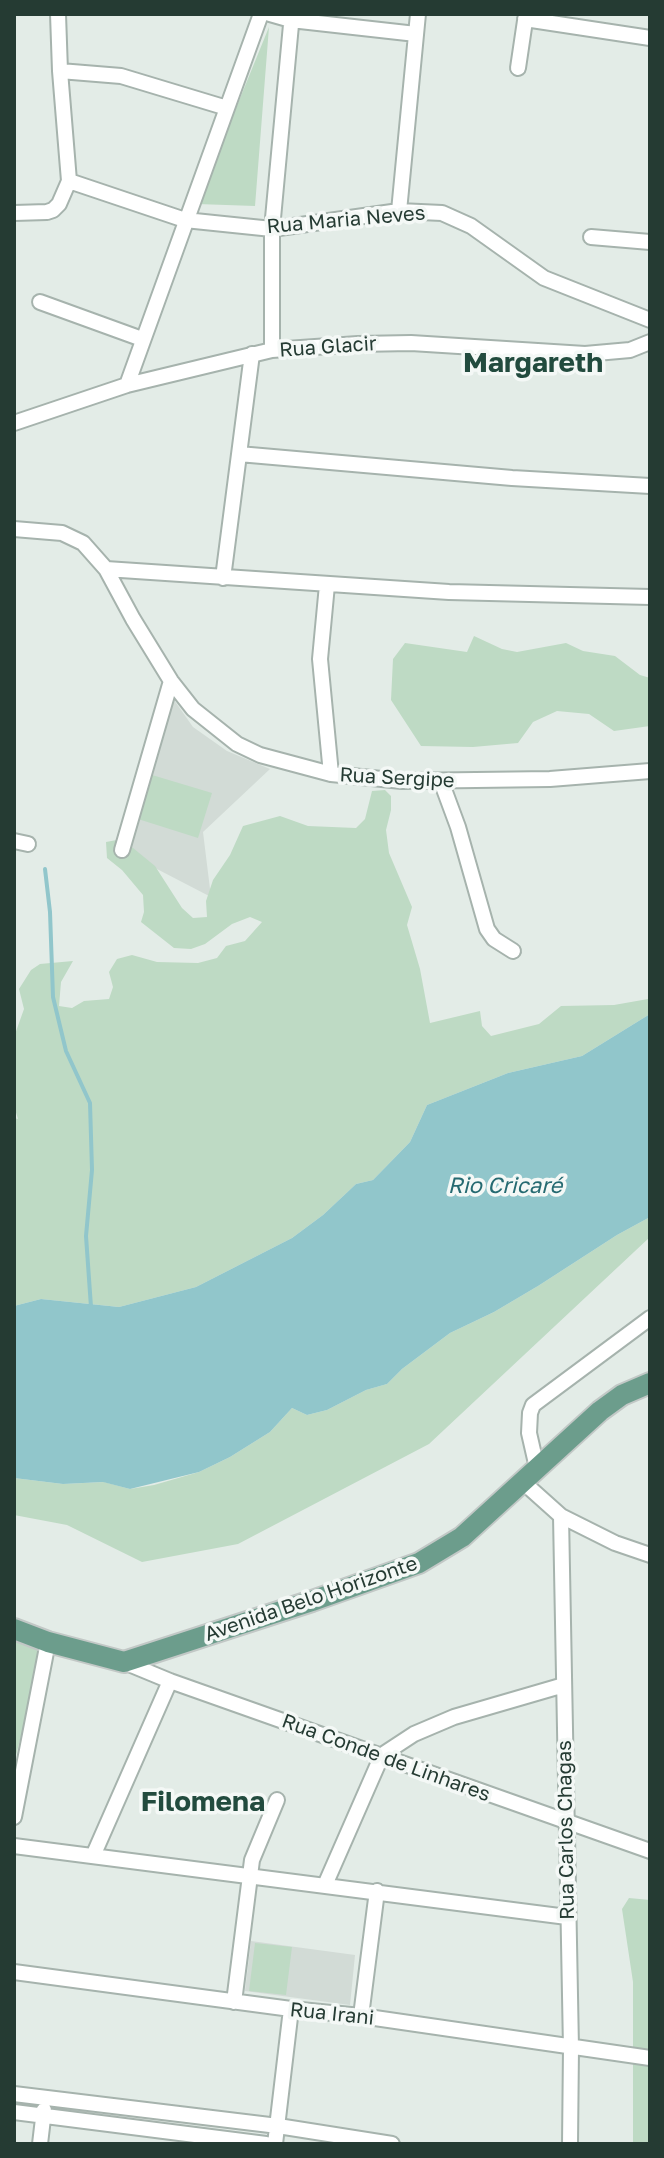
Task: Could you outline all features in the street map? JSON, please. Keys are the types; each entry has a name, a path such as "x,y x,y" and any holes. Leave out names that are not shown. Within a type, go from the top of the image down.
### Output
{"main road":[{"name":"Avenida Belo Horizonte","path":"124,1662 419,1563 462,1537 600,1411 622,1395 650,1383"},
{"path":"14,1629 48,1642 124,1662"}],"street":[{"path":"14,213 47,212 57,207 69,181 58,14"},
{"path":"127,385 261,14"},
{"path":"270,14 416,34"},
{"path":"399,211 418,14"},
{"path":"518,68 525,16 650,38"},
{"path":"272,350 272,229 291,17"},
{"path":"60,71 121,76 227,108"},
{"name":"Rua Maria Neves","path":"69,181 185,220 272,229 399,211 427,211 459,219 544,278 650,320"},
{"path":"591,237 650,242"},
{"path":"40,302 142,339"},
{"name":"Rua Glacir","path":"14,423 127,385 272,350 411,343 585,354 630,350 650,342"},
{"path":"223,578 252,354"},
{"path":"239,454 512,478 650,486"},
{"name":"Rua Sergipe","path":"14,529 62,533 90,550 106,569 171,681 193,709 237,744 260,755 331,774 402,781 550,779 650,771"},
{"path":"106,569 327,585 578,597 650,597"},
{"path":"327,585 320,659 331,774"},
{"path":"122,850 171,681"},
{"path":"441,781 458,827 487,929 494,939 513,951"},
{"path":"650,1318 533,1405 529,1433 530,1475 561,1516 615,1543 650,1555"},
{"name":"Rua Carlos Chagas","path":"561,1516 570,2144"},
{"path":"14,1817 18,1771 48,1642"},
{"name":"Rua Conde de Linhares","path":"124,1662 650,1851"},
{"path":"93,1856 170,1681"},
{"path":"325,1885 382,1755 414,1734 454,1717 564,1685"},
{"path":"234,2002 252,1860 277,1800"},
{"path":"14,1846 567,1917"},
{"path":"361,2016 377,1891"},
{"name":"Rua Irani","path":"14,1972 361,2016 650,2058"},
{"path":"275,2144 291,2009"},
{"path":"14,2094 278,2126 392,2144"},
{"path":"40,2144 46,2098"},
{"path":"14,2112 178,2139 266,2144"},
{"path":"178,2139 181,2116"}],"shaded area":[{"path":"174,700 193,727 227,751 270,769 203,832 211,897 128,854"},
{"path":"251,1941 355,1955 350,2005 245,1991"}],"green space":[{"path":"269,27 255,206 197,204"},
{"path":"474,636 502,649 517,652 566,643 583,651 615,656 640,675 650,678 650,726 614,731 589,714 557,711 533,722 518,743 473,747 421,746 391,700 393,659 405,643 467,652"},
{"path":"152,775 212,793 198,838 138,819"},
{"path":"385,790 391,796 386,830 389,853 412,907 407,925 420,969 430,1023 480,1011 482,1026 491,1036 539,1024 561,1006 614,1005 648,999 650,1014 582,1056 508,1073 427,1105 410,1142 373,1180 356,1184 323,1215 292,1238 196,1287 119,1307 41,1299 14,1306 14,1118 18,1119 14,1106 14,1037 24,1009 19,989 31,970 40,964 73,961 61,982 59,1006 72,1008 84,1001 109,999 113,987 109,972 117,959 132,955 157,962 198,963 217,958 226,946 245,941 262,922 250,917 232,924 205,944 191,949 174,948 141,922 143,895 107,858 106,842 122,839 155,866 182,908 193,918 207,917 206,901 213,880 230,855 243,826 280,816 308,826 356,828 365,819 372,791"},
{"path":"650,1217 650,1237 429,1444 238,1544 142,1562 67,1525 14,1515 14,1478 63,1484 104,1482 130,1489 154,1485 199,1472 230,1457 270,1432 292,1408 307,1415 327,1410 366,1390 387,1384 450,1333 494,1312"},
{"path":"14,1641 43,1652 14,1763"},
{"path":"629,1898 650,1900 650,2144 633,2144 633,1982 622,1909"},
{"path":"255,1943 292,1947 286,1995 249,1991"}],"water":[{"name":"Rio Cricaré","path":"650,1014 650,1217 494,1312 450,1333 387,1384 366,1390 327,1410 307,1415 292,1408 270,1432 199,1472 130,1489 103,1482 63,1484 14,1478 14,1306 41,1299 119,1307 196,1287 292,1238 323,1215 356,1184 373,1180 410,1142 427,1105 508,1073 582,1056"}],"waterway":[{"path":"45,869 53,997 66,1051 90,1103 92,1170 86,1236 91,1307"}],"district":[{"name":"Margareth","path":"533,363"},
{"name":"Filomena","path":"203,1802"}]}
